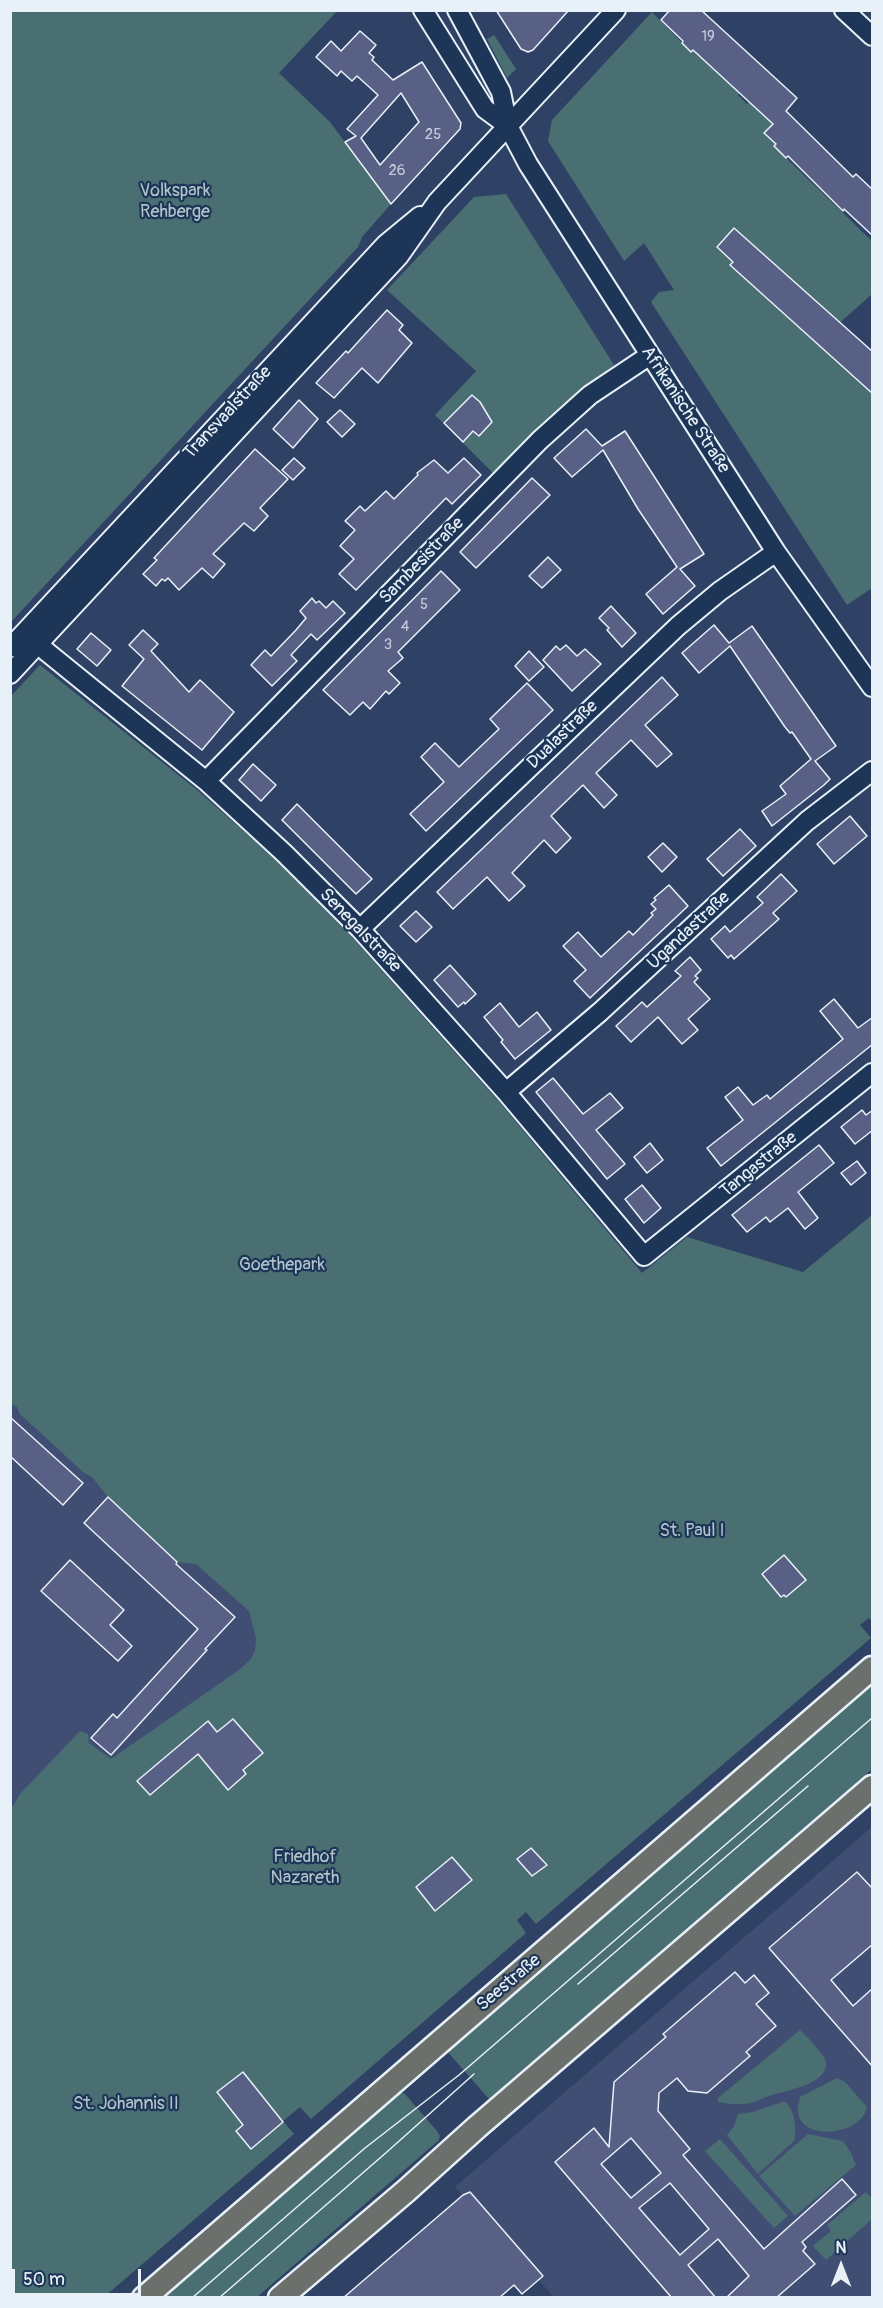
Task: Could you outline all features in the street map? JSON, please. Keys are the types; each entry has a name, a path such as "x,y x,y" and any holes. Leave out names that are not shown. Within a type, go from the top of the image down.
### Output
{"main road":[{"name":"Seestraße","path":"144,2298 873,1668"},
{"path":"280,2298 873,1787"}],"street":[{"name":"Afrikanische Straße","path":"423,10 485,109 508,126"},
{"name":"Afrikanische Straße","path":"457,10 501,92 508,126 534,172 776,552 873,687"},
{"name":"Transvaalstraße","path":"10,674 32,638 271,366 386,244 437,202 616,10"},
{"path":"844,10 873,36"},
{"name":"Transvaalstraße","path":"10,648 32,638 285,379 399,256 437,202"},
{"name":"Sambesistraße","path":"206,781 540,440 590,395 650,355"},
{"path":"271,366 285,379"},
{"name":"Dualastraße","path":"360,929 678,626 720,591 776,552"},
{"name":"Senegalstraße","path":"32,638 206,781 284,853 360,929 506,1092 644,1256"},
{"name":"Ugandastraße","path":"506,1092 600,1012 807,821 873,771"},
{"name":"Tangastraße","path":"644,1256 873,1073"}],"shaded area":[{"path":"10,1383 265,1619 267,1657 126,1751 13,1820 10,1816"},
{"path":"872,1827 872,2297 554,2297 455,2187"}],"green space":[{"name":"Volkspark Rehberge","path":"11,10 337,11 279,73 330,122 391,204 362,237 358,247 11,622"},
{"path":"652,12 691,52 693,50 739,93 738,95 747,104 749,102 774,123 764,133 776,144 774,146 872,241 872,294 836,326 734,228 717,247 872,393 872,588 847,605 651,302 659,292 674,290 644,243 624,261 548,141 552,120"},
{"path":"494,35 516,69 507,78 487,39"},
{"path":"506,194 614,365 553,414 493,473 435,415 476,371 387,290 474,197"},
{"path":"40,665 196,789 274,858 350,935 501,1104 642,1273 687,1237 803,1272 872,1215 872,1622 869,1618 860,1625 871,1638 536,1924 526,1912 517,1920 526,1933 311,2119 300,2107 283,2121 294,2134 104,2297 11,2297 11,1809 20,1794 80,1731 88,1734 89,1743 111,1759 239,1670 250,1660 255,1651 256,1638 249,1611 196,1564 177,1562 108,1497 92,1477 83,1472 20,1414 17,1407 11,1404 10,697"},
{"path":"872,1681 872,1769 489,2099 446,2050"},
{"path":"800,2030 823,2055 826,2063 825,2071 820,2077 804,2086 749,2103 718,2102 718,2098"},
{"path":"837,2078 845,2082 867,2107 862,2118 852,2126 825,2132 803,2123 798,2112 800,2097"},
{"path":"398,2092 405,2094 437,2131 440,2136 438,2141 257,2297 159,2298"},
{"path":"786,2102 793,2115 795,2140 758,2174 727,2135 734,2126 738,2114 753,2112"},
{"path":"808,2134 843,2141 856,2165 795,2216 759,2176"},
{"path":"720,2139 788,2216 774,2228 705,2151"},
{"path":"866,2192 872,2199 872,2219 826,2260 813,2246 831,2231 827,2225"}],"building":[{"path":"496,10 569,10 533,50 528,52 521,49"},
{"path":"670,10 701,10 797,98 786,111 853,177 856,174 873,190 873,236 844,209 843,211 788,156 786,158 774,146 776,144 764,133 773,124 693,50 691,52 661,20"},
{"path":"360,31 376,45 369,53 374,57 372,60 393,80 422,62 461,123 460,129 391,204 345,142 356,136 347,129 378,95 357,76 352,81 341,71 337,76 316,57 331,41 341,51","holes":["401,93 419,122 380,165 361,138"]},
{"path":"734,228 873,352 873,394 730,265 733,262 717,247"},
{"path":"387,310 403,325 399,330 412,343 378,383 362,368 334,398 316,383 346,351 348,353"},
{"path":"472,395 480,402 492,422 479,436 473,431 463,442 444,423"},
{"path":"299,400 318,419 293,448 273,429"},
{"path":"340,410 355,424 342,437 327,422"},
{"path":"586,429 602,446 625,431 704,554 680,569 695,586 663,614 646,594 677,567 638,509 603,450 572,477 554,458"},
{"path":"255,449 288,479 260,508 268,516 254,531 244,523 213,554 225,564 213,578 202,568 179,590 168,578 165,581 162,579 156,586 143,574 157,560 154,558"},
{"path":"294,458 305,468 293,480 282,470"},
{"path":"464,458 481,475 452,504 446,498 356,590 339,574 354,559 340,546 355,530 345,521 360,506 365,511 386,491 394,499 418,475 417,473 434,460 448,473"},
{"path":"532,478 550,495 476,568 460,552"},
{"path":"548,557 561,570 542,588 529,576"},
{"path":"441,571 460,590 398,652 403,658 388,671 400,683 389,694 386,691 370,709 363,702 350,715 323,690"},
{"path":"312,598 326,608 333,601 345,613 317,640 311,634 291,655 297,661 272,686 251,665 265,650 271,656 296,630 306,618 300,611"},
{"path":"611,606 636,633 622,647 599,618"},
{"path":"714,625 729,643 752,626 836,746 815,761 830,779 772,826 762,811 786,794 780,786 811,759 792,732 790,733 785,727 730,646 699,673 682,653"},
{"path":"143,630 158,644 151,651 189,692 200,680 234,712 202,750 122,686 144,659 129,645"},
{"path":"91,633 111,650 97,666 77,649"},
{"path":"566,645 577,656 585,649 601,664 572,691 543,660 556,646 560,650"},
{"path":"529,651 544,667 529,681 515,666"},
{"path":"662,677 678,695 645,725 672,754 657,767 631,740 596,773 617,795 604,808 583,785 551,816 571,838 556,853 544,840 512,873 525,886 509,901 487,877 453,909 437,892"},
{"path":"527,683 553,710 426,831 410,814 444,782 421,757 435,743 459,767 499,729 490,719"},
{"path":"253,764 276,785 261,801 239,780"},
{"path":"297,804 372,879 356,894 282,820"},
{"path":"850,816 867,836 834,864 817,844"},
{"path":"740,829 756,846 723,876 707,859"},
{"path":"663,843 677,857 662,872 648,857"},
{"path":"781,874 797,891 773,913 779,919 734,959 731,955 728,958 711,939 725,926 730,932 763,903 757,897"},
{"path":"669,885 688,906 590,998 574,981 586,970 563,946 578,932 601,957 629,931 633,935 653,915 651,913 656,909 651,904 656,900 654,898"},
{"path":"416,911 432,927 416,942 400,926"},
{"path":"690,957 701,970 695,976 698,978 694,982 710,999 688,1019 698,1030 682,1044 658,1017 631,1042 616,1026 642,1002 647,1007 681,976 675,971"},
{"path":"450,965 476,994 458,1007 434,980"},
{"path":"834,999 858,1028 873,1017 873,1044 721,1166 707,1148 743,1120 725,1097 738,1087 753,1105 767,1095 770,1099 843,1039 820,1011"},
{"path":"500,1003 519,1027 537,1012 551,1030 515,1059 484,1017"},
{"path":"553,1078 583,1114 610,1093 623,1108 596,1130 625,1164 607,1179 536,1092"},
{"path":"862,1110 866,1115 873,1110 873,1130 855,1144 841,1127"},
{"path":"650,1143 663,1160 647,1173 634,1157"},
{"path":"819,1145 834,1163 798,1192 818,1218 805,1229 788,1208 770,1222 766,1217 747,1232 732,1215"},
{"path":"857,1161 866,1173 851,1185 841,1173"},
{"path":"642,1185 661,1208 644,1223 625,1199"},
{"path":"10,1417 83,1483 63,1505 10,1456"},
{"path":"108,1497 177,1562 176,1564 235,1617 111,1755 91,1738 113,1714 117,1718 198,1629 84,1523"},
{"path":"784,1555 806,1580 786,1597 784,1595 781,1597 762,1574"},
{"path":"70,1560 124,1610 110,1625 132,1646 118,1661 41,1591"},
{"path":"233,1719 263,1753 243,1770 246,1774 228,1790 198,1754 150,1795 137,1781 208,1721 217,1732"},
{"path":"531,1848 547,1865 532,1876 517,1859"},
{"path":"452,1857 472,1880 435,1911 416,1887"},
{"path":"857,1872 873,1889 873,1944 831,1980 853,2006 873,1988 873,2067 769,1948"},
{"path":"735,1972 745,1983 754,1975 769,1993 756,2004 776,2026 746,2052 750,2056 707,2093 688,2091 677,2078 659,2093 658,2111 690,2149 683,2155 764,2249 842,2179 856,2195 802,2242 806,2247 803,2251 815,2264 776,2298 726,2298 749,2276 718,2239 688,2265 716,2298 672,2298 555,2162 594,2128 609,2147 614,2082 666,2037 663,2034","holes":["631,2138 661,2173 631,2198 601,2164","670,2183 709,2229 680,2255 639,2208"]},
{"path":"243,2072 283,2122 251,2149 236,2131 243,2125 217,2092"},
{"path":"470,2192 543,2276 528,2289 522,2294 514,2285 499,2298 343,2298 463,2195"}],"tram line":[{"path":"192,2298 365,2148 459,2075 872,1718"},
{"path":"578,1984 808,1786"},
{"path":"219,2298 474,2074"}],"park label":[{"name":"Goethepark","path":"282,1265"},
{"name":"St. Paul I","path":"692,1531"},
{"name":"Friedhof Nazareth","path":"305,1867"},
{"name":"St. Johannis II","path":"126,2104"}]}
